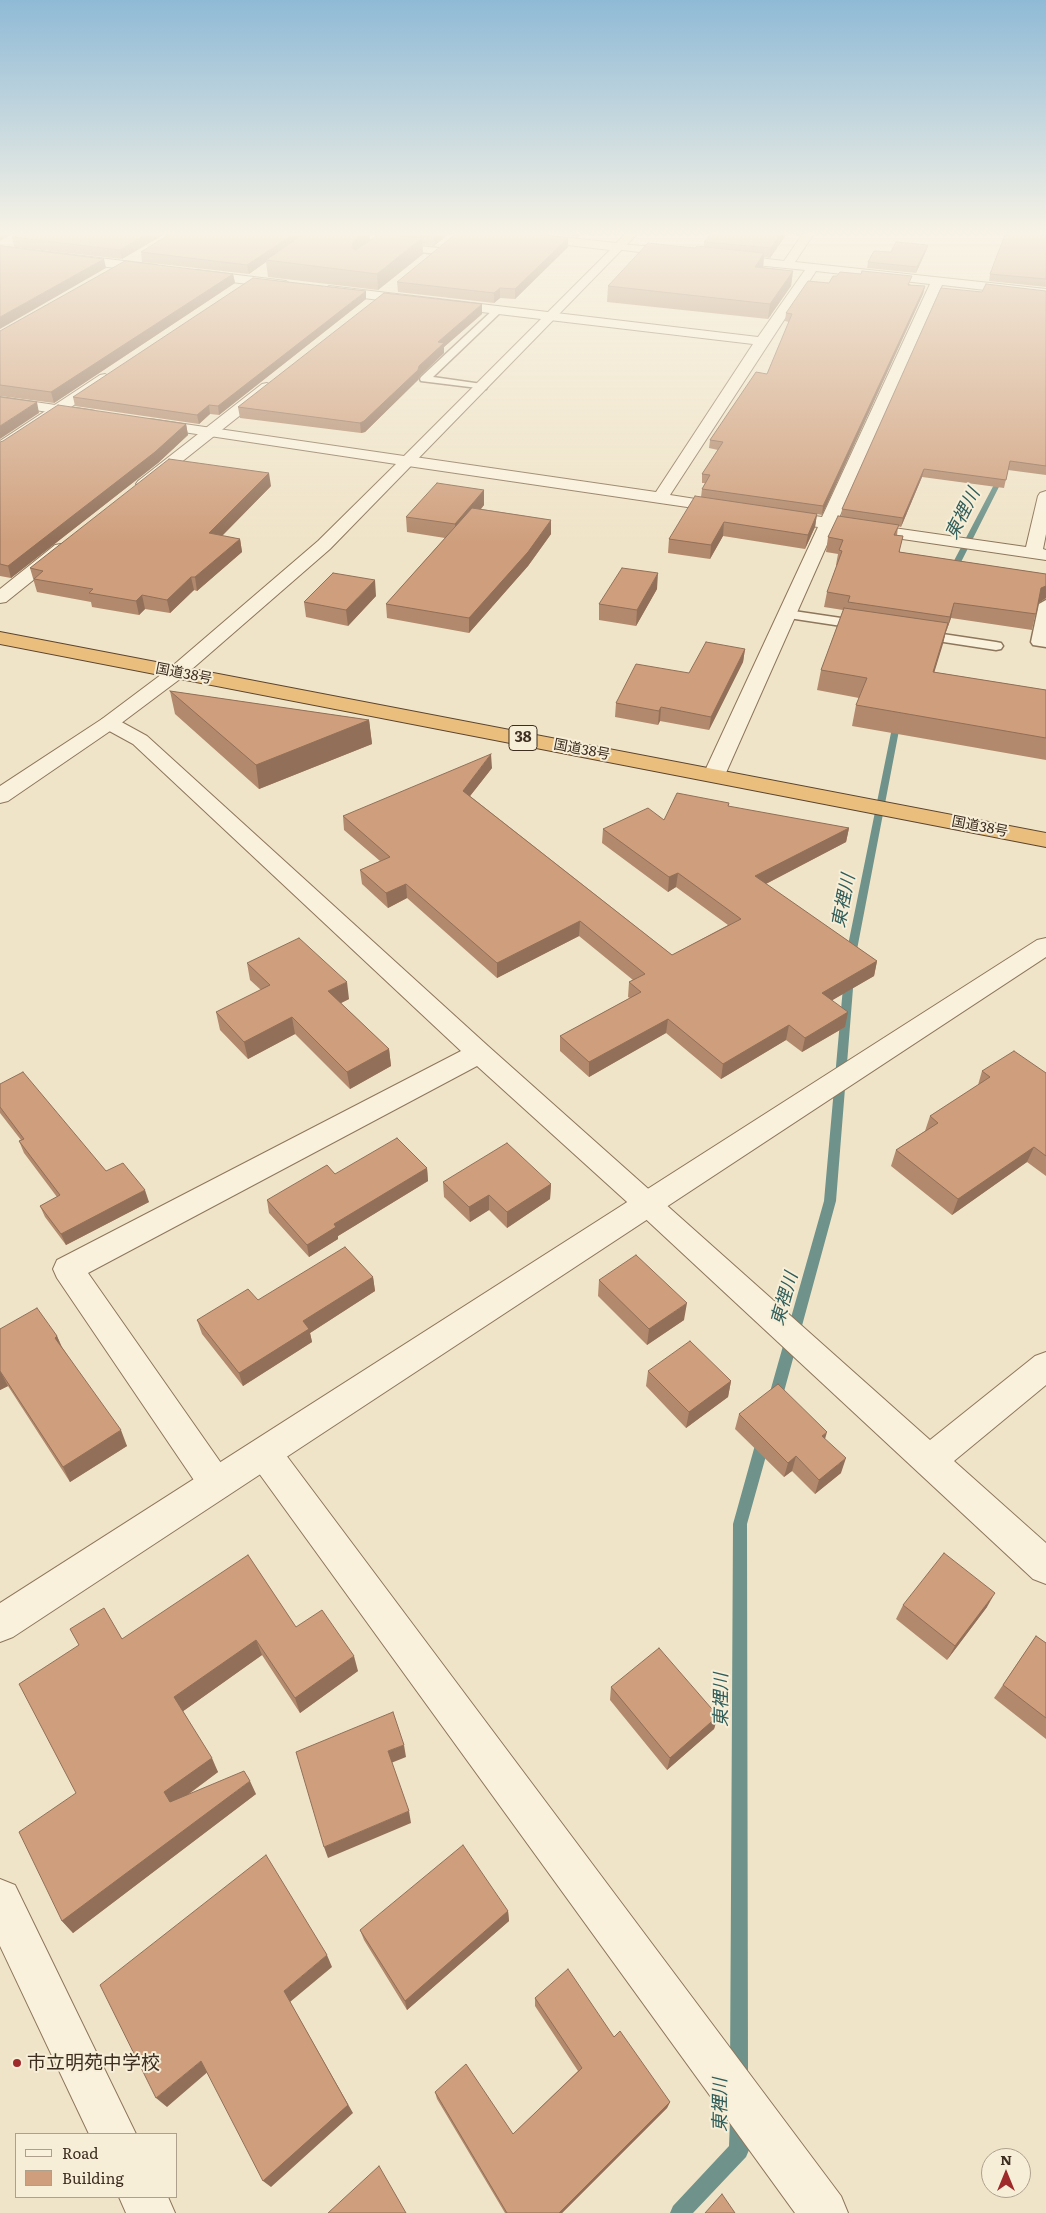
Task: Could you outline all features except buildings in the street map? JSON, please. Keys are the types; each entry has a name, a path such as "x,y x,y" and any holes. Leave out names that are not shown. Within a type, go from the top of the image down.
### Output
{"highway":[{"name":"国道38号","path":"0,638 1046,840"}],"street":[{"path":"0,796 109,723 177,672 324,545 532,335"},
{"path":"714,335 762,341"},
{"path":"660,498 766,335"},
{"path":"714,775 913,335"},
{"path":"0,448 114,372"},
{"path":"132,493 278,379"},
{"path":"0,401 105,416"},
{"path":"134,420 739,510"},
{"path":"759,513 1039,554 1046,496"},
{"path":"0,598 78,536"},
{"path":"109,723 140,740 479,1053 647,1203 1046,1567"},
{"path":"0,1624 1046,946"},
{"path":"216,1484 68,1269 479,1053"},
{"path":"930,1461 1046,1366"},
{"path":"265,1454 824,2213"},
{"path":"0,1900 113,2133"},
{"path":"144,2198 151,2213"}],"lane":[{"path":"471,335 425,379 482,387"},
{"path":"1046,604 1038,642 1046,643"},
{"path":"787,614 882,628"},
{"path":"901,632 996,646"}],"waterway":[{"name":"東裡川","path":"951,574 1002,475"},
{"name":"東裡川","path":"850,960 897,720"},
{"name":"東裡川","path":"775,1399 830,1201 849,976"},
{"name":"東裡川","path":"739,2074 740,1524 764,1438"},
{"name":"東裡川","path":"680,2213 739,2150 739,2120"}],"place":[{"name":"市立明苑中学校","path":"17,2063"}]}
